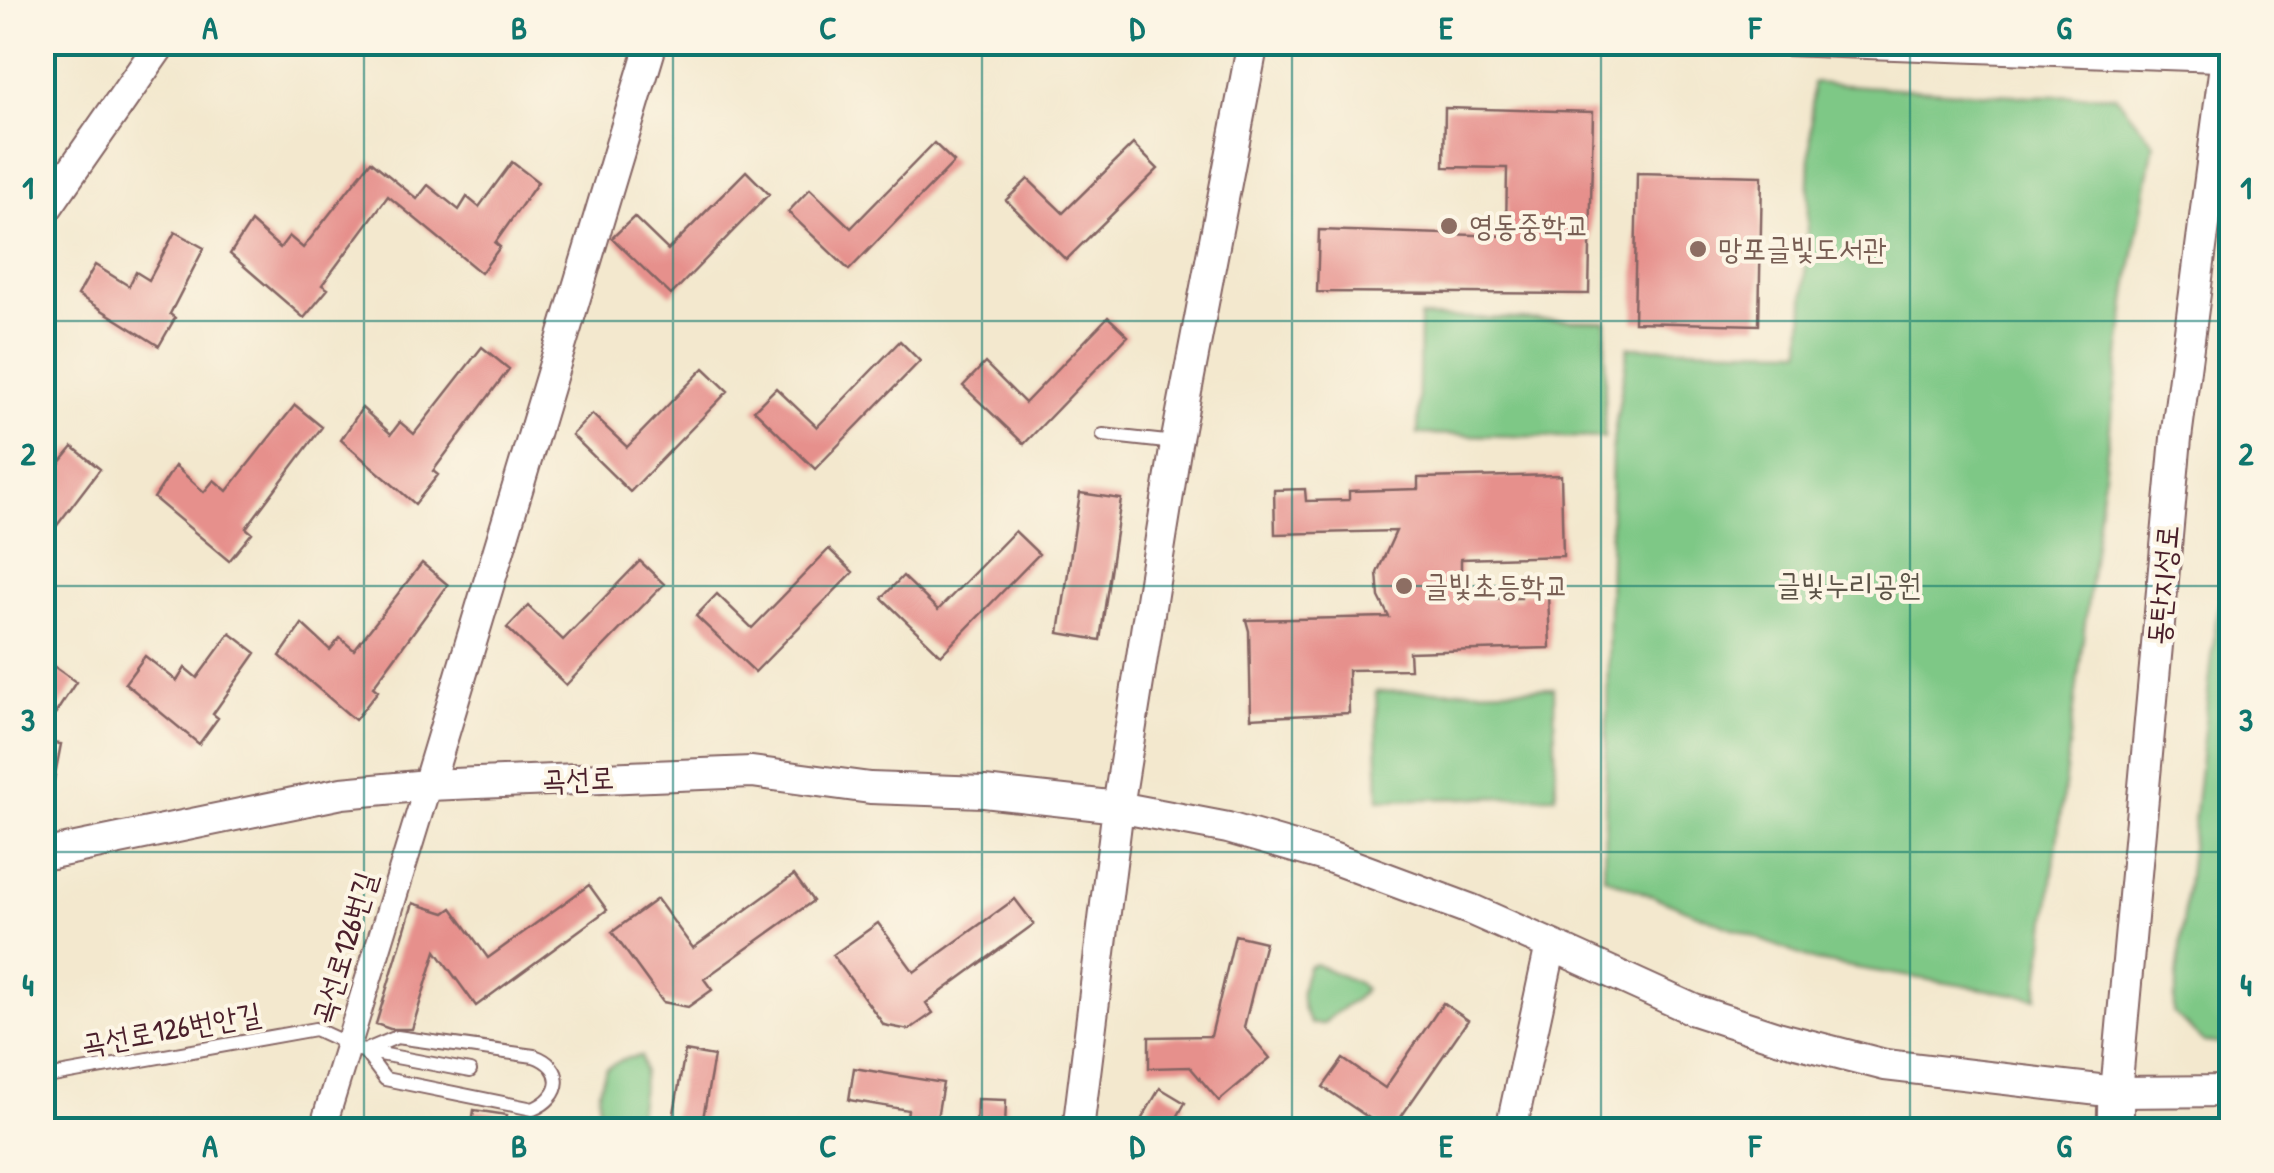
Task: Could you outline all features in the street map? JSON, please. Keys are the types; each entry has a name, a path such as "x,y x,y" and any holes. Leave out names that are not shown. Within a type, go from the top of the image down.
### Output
{"main road":[{"name":"동탄지성로","path":"2115,1130 2116,1092"}],"street":[{"path":"42,214 162,42"},
{"path":"428,785 652,42"},
{"path":"1078,1130 1118,807 1176,444 1254,42"},
{"path":"1772,42 2228,54"},
{"name":"동탄지성로","path":"2116,1092 2176,438 2228,54"},
{"path":"2208,200 2232,173"},
{"name":"곡선로","path":"42,855 342,793 428,785 752,772 870,788 984,792 1118,807 1228,828 1332,858 1472,910 1694,1010 1795,1042 1884,1064 2116,1092 2232,1091"},
{"name":"곡선로126번길","path":"322,1130 353,1048 428,785"},
{"path":"1510,1130 1551,945"}],"lane":[{"path":"1103,435 1176,444"},
{"name":"곡선로126번안길","path":"42,1078 315,1029 353,1048 470,1071"},
{"path":"397,1037 534,1056 553,1066 558,1084 551,1099 533,1109 385,1079 353,1048 397,1037"}],"green space":[{"name":"글빛누리공원","path":"1813,83 2029,96 2115,95 2154,143 2128,287 2037,998 1815,961 1604,877 1612,447 1628,347 1802,350"},
{"path":"1420,317 1606,321 1604,438 1418,434"},
{"path":"2231,555 2231,1045 2204,1042 2173,1013 2216,621"},
{"path":"1554,688 1556,796 1379,800 1376,692"},
{"path":"1315,964 1365,989 1324,1024 1311,1024 1302,1003 1305,975 1308,967"},
{"path":"641,1056 644,1072 636,1130 598,1130 599,1090 606,1069 623,1059"}],"building":[{"path":"1445,108 1593,112 1589,294 1317,292 1319,230 1506,236 1507,168 1444,167"},
{"path":"934,143 954,162 849,270 788,212 810,189 851,228"},
{"path":"1133,144 1158,169 1066,260 1006,200 1028,179 1063,213"},
{"path":"371,161 417,199 428,185 459,210 467,197 479,207 512,162 538,182 495,243 500,247 481,273 388,196 322,285 328,289 304,318 230,254 251,222 280,248 289,236 303,248"},
{"path":"746,171 769,194 671,295 612,238 634,217 668,250"},
{"name":"망포글빛도서관","path":"1637,173 1762,176 1759,325 1634,322"},
{"path":"175,232 204,248 170,314 175,318 159,346 78,295 95,265 129,286 136,272 149,280"},
{"path":"1108,317 1128,336 1024,444 963,386 985,363 1025,403"},
{"path":"900,341 920,361 815,469 754,410 776,388 817,427"},
{"path":"482,347 509,369 433,471 438,475 415,504 341,440 362,408 391,434 400,422 414,434"},
{"path":"704,368 728,391 630,492 572,435 592,414 627,447"},
{"path":"295,405 322,427 246,528 252,533 229,561 154,498 175,466 204,492 214,480 227,491"},
{"path":"73,447 100,469 42,545 42,485"},
{"path":"1561,475 1563,556 1461,559 1457,599 1521,598 1521,593 1548,592 1550,648 1409,652 1410,669 1348,670 1349,713 1251,718 1246,620 1389,617 1379,597 1377,573 1396,531 1275,534 1274,490 1305,489 1306,501 1349,500 1349,491 1418,489 1418,478"},
{"path":"1080,493 1121,499 1100,640 1059,633"},
{"path":"1015,531 1039,554 941,655 882,598 903,576 938,610"},
{"path":"829,549 853,572 755,672 696,616 717,594 752,628"},
{"path":"640,561 664,584 566,685 507,628 528,606 563,640"},
{"path":"422,563 448,585 373,687 378,691 355,720 280,656 302,624 330,650 340,638 354,650"},
{"path":"230,633 256,653 213,714 218,718 199,744 125,683 145,656 177,681 185,668 197,678"},
{"path":"49,663 76,682 42,734 42,672"},
{"path":"42,742 61,744 51,796 42,795"},
{"path":"794,875 813,901 704,979 712,990 688,1007 663,1002 612,932 657,899 693,948"},
{"path":"589,885 607,910 476,1006 436,951 412,1029 390,1029 376,1024 413,903 445,913 452,908 488,958"},
{"path":"1015,899 1034,924 926,1003 933,1013 909,1030 884,1025 833,955 878,923 914,972"},
{"path":"1235,935 1265,942 1244,1027 1270,1058 1219,1101 1190,1067 1149,1068 1149,1037 1211,1036"},
{"path":"1443,1003 1468,1020 1392,1130 1323,1087 1343,1059 1385,1088"},
{"path":"685,1051 714,1056 701,1130 671,1130"},
{"path":"854,1068 943,1083 935,1130 905,1130 908,1110 849,1100"},
{"path":"1160,1088 1185,1103 1170,1130 1135,1130"},
{"path":"977,1099 1006,1100 1005,1130 976,1130"},
{"path":"474,1110 507,1115 504,1130 471,1130"}],"place":[{"name":"영동중학교","path":"1449,226"},
{"name":"망포글빛도서관","path":"1698,249"},
{"name":"글빛초등학교","path":"1404,586"}]}
